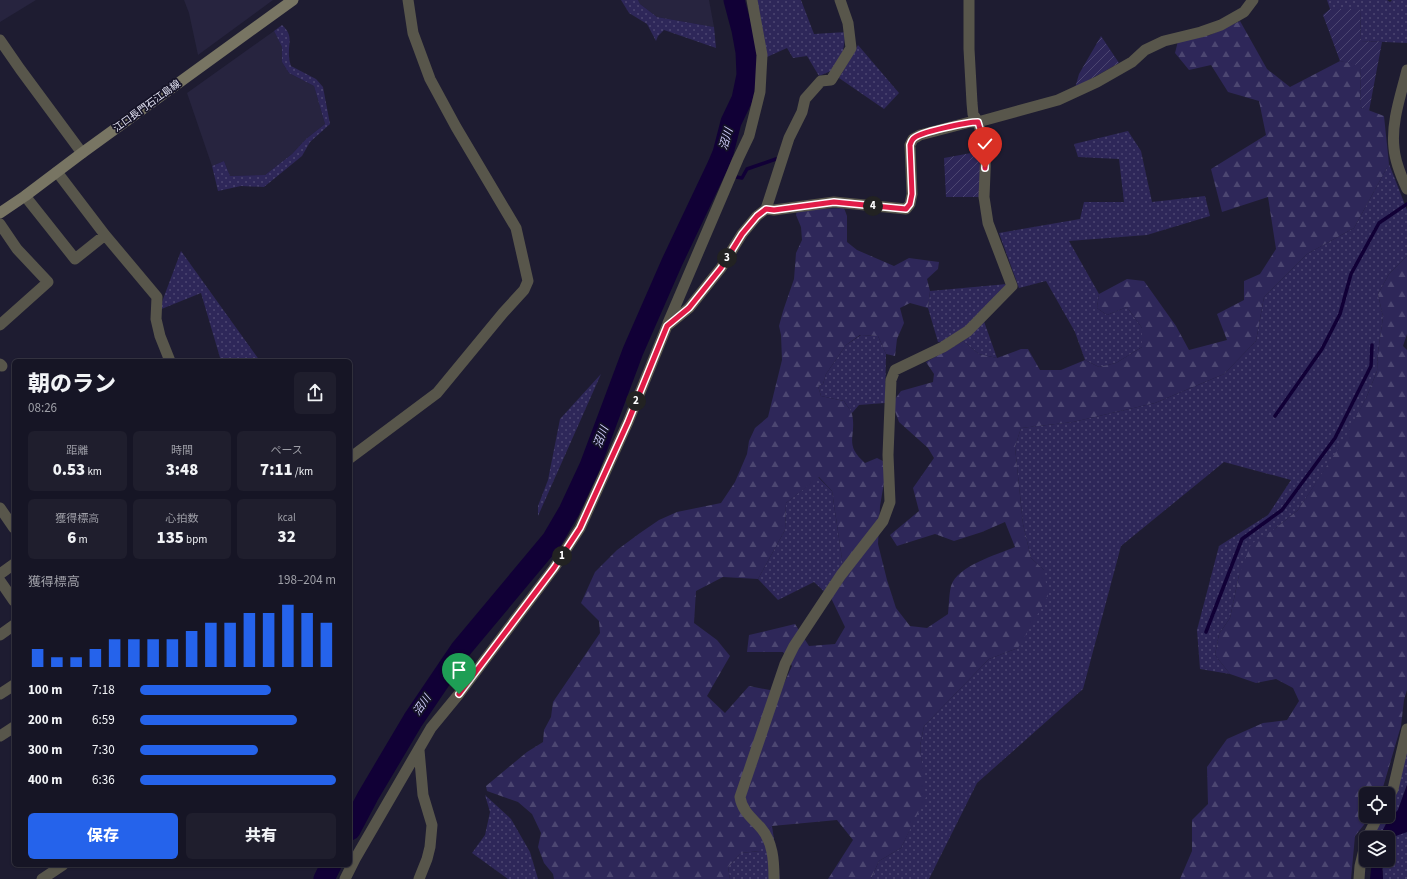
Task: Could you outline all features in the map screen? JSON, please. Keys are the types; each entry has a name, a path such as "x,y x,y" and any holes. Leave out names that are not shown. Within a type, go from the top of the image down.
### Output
{"main road":[{"name":"江口長門石江島線","path":"0,212 25,196 293,0"}],"street":[{"path":"352,457 437,393 503,313 524,290 528,281 516,228 456,127 430,79 413,33 408,0"},
{"path":"352,865 431,728 459,694 554,568 580,528 628,422 738,158 749,136 760,92 762,55 752,0"},
{"path":"667,326 689,308 721,268 742,234 757,216 766,209 789,138 802,112 805,99 821,81 831,80 851,48 848,23 840,0"},
{"path":"774,879 774,860 770,842 762,829 747,814 741,804 740,797 785,664 794,646 841,575 883,522 887,512 890,502 888,455 891,380 895,370 943,347 968,331 1012,286 988,223 984,197 986,149 978,122 973,114 969,49 969,0"},
{"path":"766,209 774,210 834,202 906,209 910,204 912,194 910,145 913,139 933,130 953,127 970,122 978,122 1058,100 1097,82 1132,62 1145,50 1164,41 1201,32 1221,25 1244,12 1253,0"},
{"path":"0,40 20,70 82,153"},
{"path":"1407,70 1395,122 1394,147 1397,165 1407,189"},
{"path":"57,172 105,235 157,297 156,319 160,336 169,359"},
{"path":"25,196 75,259 105,235"},
{"path":"0,224 18,249 48,282 0,325"},
{"path":"1,512 12,526"},
{"path":"0,574 12,565"},
{"path":"0,581 12,598"},
{"path":"0,635 12,626"},
{"path":"0,694 12,685"},
{"path":"0,736 12,728"},
{"path":"1393,787 1407,729"},
{"path":"419,749 423,795 432,825 431,843 427,859 419,879"},
{"path":"42,879 60,867"},
{"path":"345,879 351,867"},
{"path":"1359,879 1360,867"}],"shaded area":[{"path":"0,0 36,0 0,22"},
{"path":"184,0 273,0 198,55 189,13"},
{"path":"638,0 709,0 714,27 657,17 640,4"},
{"path":"274,31 282,47 282,62 289,73 314,86 325,124 306,139 292,154 265,175 230,176 224,161 212,166 187,93"},
{"path":"1407,785 1407,832 1395,836 1395,831 1382,831 1386,823 1395,823 1395,813 1398,810"},
{"path":"1371,867 1382,867 1383,879 1370,879"}],"green space":[{"path":"621,0 638,0 640,4 657,17 714,27 716,48 664,30 658,36 656,41 647,24 629,13"},
{"path":"757,0 801,0 814,34 846,32 843,51 831,71 819,76 807,56 793,58 787,48 767,57"},
{"path":"1327,0 1387,0 1390,2 1392,0 1407,0 1407,43 1361,41 1360,9 1330,9"},
{"path":"1330,9 1360,9 1361,41 1382,42 1369,111 1360,107 1361,66 1340,61 1323,15"},
{"path":"1240,21 1267,69 1290,87 1340,61 1361,65 1360,107 1384,116 1389,164 1354,228 1307,254 1264,297 1256,341 1224,374 1155,403 1073,422 1021,428 1015,447 1023,524 1031,558 1044,570 1048,596 1018,648 989,659 924,726 920,746 926,797 901,848 879,861 871,879 828,879 853,840 837,820 772,826 760,836 760,851 741,853 728,867 730,879 554,879 553,874 544,863 538,847 541,833 532,814 518,802 487,791 486,786 527,752 543,742 544,730 551,717 553,702 600,633 599,621 581,603 595,572 617,550 659,520 677,512 721,503 735,482 747,454 749,441 755,428 768,417 782,360 781,335 779,326 794,279 796,253 802,240 801,227 796,215 797,210 844,208 847,216 847,242 857,250 894,266 909,258 939,262 938,269 927,279 930,291 928,308 910,303 900,308 904,323 897,339 895,356 886,354 878,336 860,335 846,345 826,374 823,384 818,386 821,396 844,401 851,411 853,422 852,440 854,451 858,456 865,463 877,458 883,461 885,477 880,506 878,544 887,580 896,608 910,626 927,628 948,614 951,586 961,572 989,557 1015,547 1005,522 982,532 954,541 935,534 897,546 890,535 919,511 913,488 934,458 928,448 899,422 892,403 901,391 933,382 934,374 926,362 963,341 979,354 997,358 1021,349 1028,349 1040,370 1061,370 1085,360 1099,367 1116,363 1142,347 1142,328 1127,307 1107,315 1097,308 1099,294 1127,279 1144,281 1176,326 1189,350 1227,340 1217,314 1244,300 1244,281 1260,274 1276,249 1268,197 1222,212 1211,169 1266,135 1259,101 1228,92 1211,65 1189,70 1175,53 1178,41 1210,35","holes":["819,477 832,491 845,579 831,598 845,627 835,644 809,646 795,624 749,635 747,652 783,652 792,666 780,692 749,686 725,713 707,696 730,656 717,640 694,623 696,591 723,577 758,579 785,530 786,503"]},
{"path":"282,25 286,29 290,39 289,57 291,66 316,79 323,87 330,124 310,142 302,156 264,187 241,186 218,191 212,166 224,161 230,176 265,175 292,154 306,139 325,124 314,86 289,73 282,62 282,47 274,31"},
{"path":"1101,36 1119,63 1075,88 1079,74"},
{"path":"858,45 899,93 884,109 839,78"},
{"path":"1128,131 1141,151 1152,202 1205,196 1210,216 1147,235 1069,241 1099,294 1097,308 1107,315 1127,307 1142,328 1142,347 1116,363 1099,367 1085,360 1075,332 1046,281 1019,288 999,233 1080,219 1084,202 1124,202 1119,159 1078,157 1074,144"},
{"path":"982,151 980,197 946,197 944,158"},
{"path":"1389,164 1407,210 1407,256 1389,274 1378,294 1383,317 1377,371 1367,396 1346,438 1298,510 1276,528 1239,575 1230,618 1219,634 1215,655 1230,674 1200,669 1197,630 1219,546 1268,515 1291,480 1224,462 1121,546 1083,689 977,783 929,879 871,879 879,861 901,848 925,797 920,746 924,726 989,659 1018,648 1044,570 1031,558 1023,524 1015,447 1021,428 1073,422 1155,403 1224,374 1256,341 1264,297 1307,254 1354,228"},
{"path":"181,251 259,359 220,359 201,293 159,310"},
{"path":"1407,256 1407,334 1403,346 1407,350 1407,690 1404,700 1401,726 1383,787 1359,787 1359,823 1365,823 1355,836 1351,879 1180,879 1192,851 1192,820 1208,804 1207,767 1227,739 1263,723 1287,720 1299,701 1293,688 1276,679 1256,683 1230,674 1215,655 1219,634 1230,618 1239,575 1251,544 1276,528 1298,510 1345,438 1367,396 1377,371 1383,317 1378,294 1389,274"},
{"path":"1007,284 981,313 997,358 979,354 963,341 938,342 928,308 930,291"},
{"path":"861,335 878,336 886,354 885,403 859,405 852,413 844,401 821,396 818,386 823,384 826,374 846,345"},
{"path":"601,374 538,516 538,506 548,480 560,419"},
{"path":"818,477 832,491 845,579 831,598 814,582 778,600 758,579 785,530 786,503"},
{"path":"1407,742 1407,785 1398,810 1395,813 1395,787 1393,787"},
{"path":"485,795 511,819 530,852 538,879 508,879 472,853 485,835 490,812"},
{"path":"1378,823 1386,823 1382,831 1374,831"},
{"path":"772,826 780,879 730,879 728,867 741,853 760,851 760,836"},
{"path":"1407,832 1407,879 1383,879 1382,867 1395,867 1395,836"}],"waterway":[{"name":"沼川","path":"352,826 413,720 461,649 552,540 569,511 590,466 633,351 672,262 718,165 723,153 731,122 742,99 747,75 746,52 734,0"},
{"path":"736,177 742,178 747,169 776,159"},
{"path":"1275,416 1322,349 1340,314 1351,274 1379,223 1407,204"},
{"path":"1206,632 1242,539 1282,510 1335,438 1371,366 1372,345"},
{"name":"沼川","path":"324,879 330,867"}],"route":[{"path":"459,694 554,568 580,528 628,422 667,326 689,308 708,286 742,234 757,216 766,209 774,210 834,202 906,209 910,204 912,194 910,145 913,139 933,130 953,127 970,122 978,122 986,149 985,168"}]}
